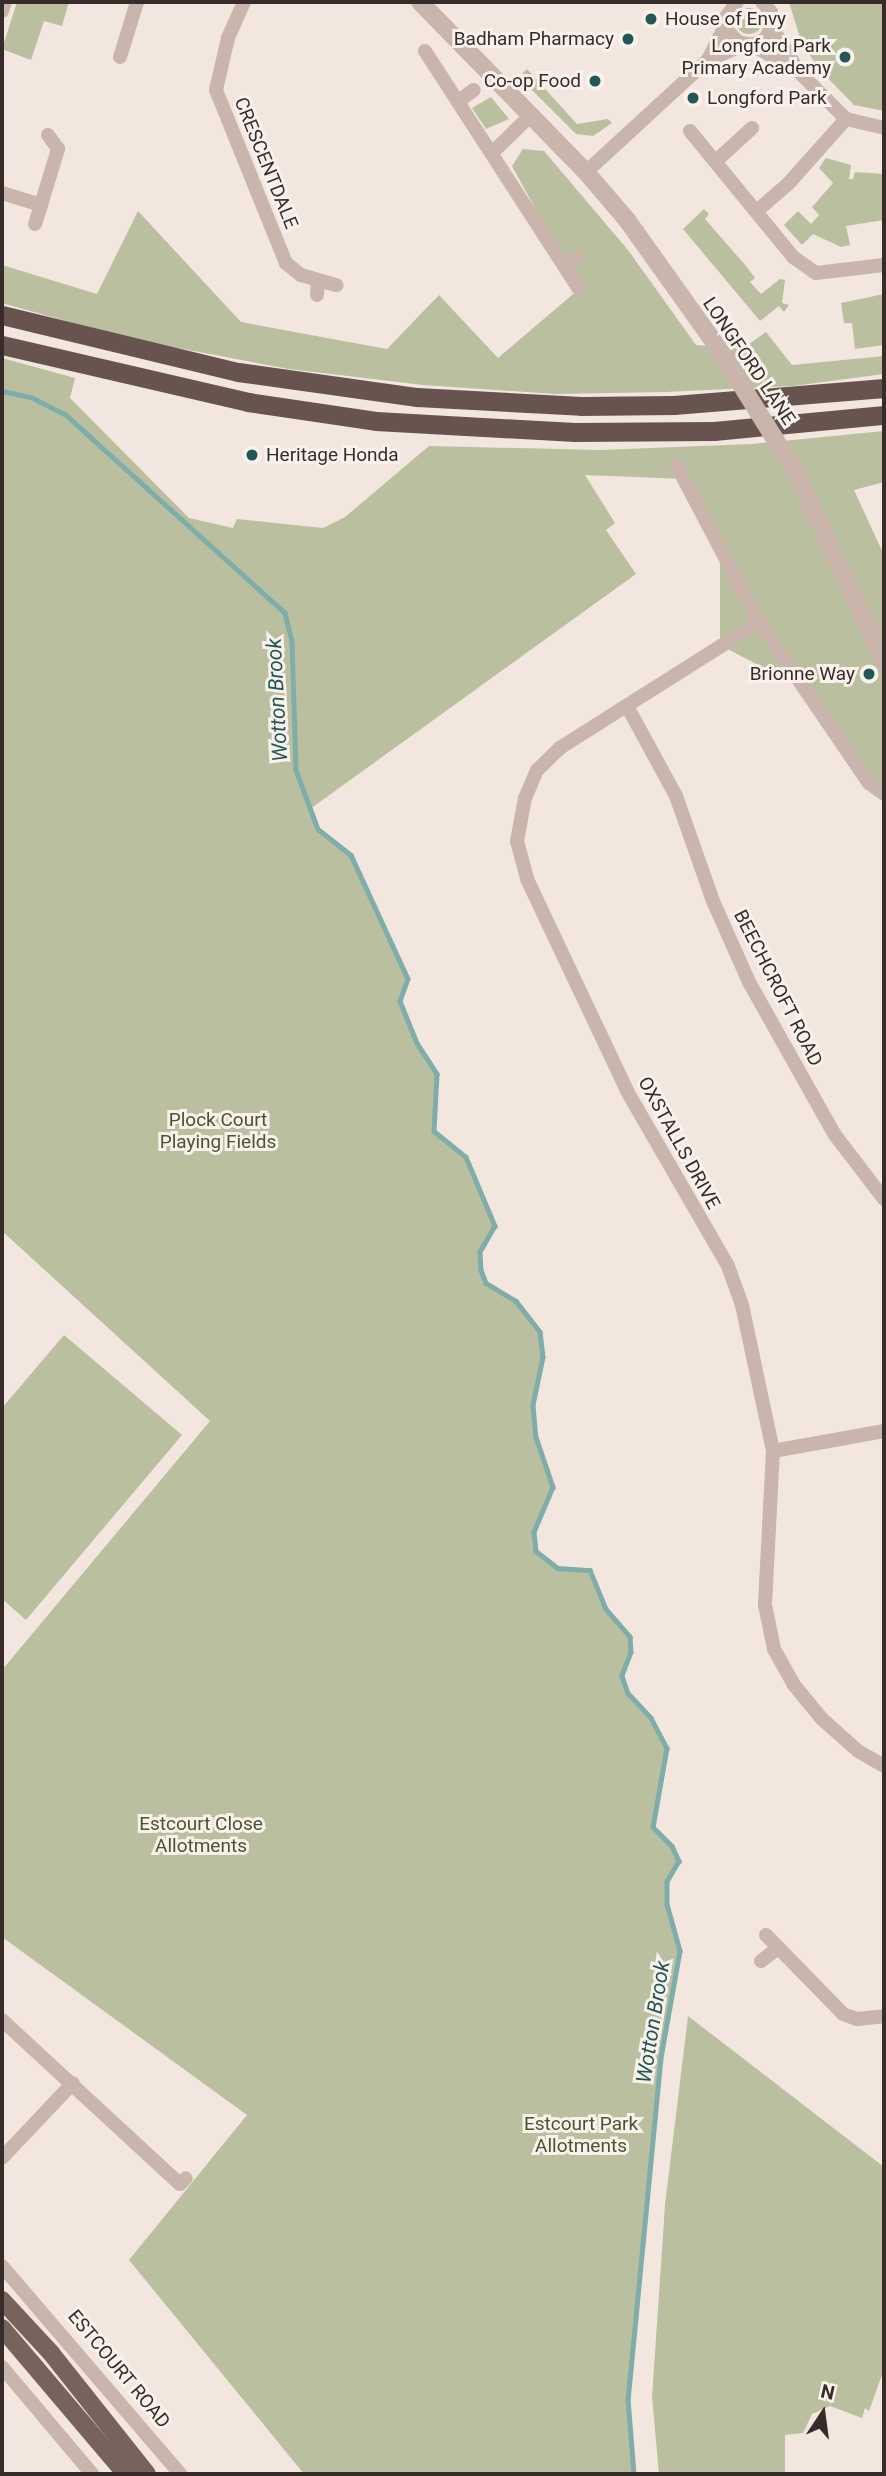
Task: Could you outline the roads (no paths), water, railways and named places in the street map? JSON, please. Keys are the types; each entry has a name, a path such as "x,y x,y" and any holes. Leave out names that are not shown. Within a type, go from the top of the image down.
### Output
{"highway":[{"path":"2,315 238,372 417,397 581,406 674,405 884,388"},
{"path":"2,345 248,402 389,422 575,432 714,431 884,415"}],"main road":[{"path":"6,2304 147,2474"},
{"path":"2,2328 126,2474"}],"street":[{"path":"2,11 5,2"},
{"path":"120,57 136,2"},
{"name":"CRESCENTDALE","path":"244,2 228,38 216,90 286,263 318,288 338,285"},
{"name":"LONGFORD LANE","path":"420,2 586,172 627,220 717,346 796,473 884,662"},
{"path":"720,2 732,37 799,72"},
{"path":"708,60 737,2"},
{"path":"762,2 771,12 772,27 799,72 846,120 884,128"},
{"path":"586,172 708,60 765,39 772,27"},
{"path":"425,51 570,260 579,289"},
{"path":"460,100 474,90"},
{"path":"494,151 532,114"},
{"path":"758,210 788,184 846,120"},
{"path":"716,161 752,128"},
{"path":"690,131 758,210 793,257 816,274 884,265"},
{"path":"35,224 64,147 48,135"},
{"path":"2,193 41,205"},
{"path":"677,466 759,622 869,783 884,794"},
{"name":"OXSTALLS DRIVE","path":"759,622 560,748 537,770 525,798 517,841 527,880 627,1091 729,1266 742,1305 773,1451 765,1605 774,1649 794,1685 822,1719 858,1751 884,1766"},
{"name":"BEECHCROFT ROAD","path":"627,706 676,796 713,901 749,982 835,1135 884,1199"},
{"path":"773,1451 884,1431"},
{"path":"766,1935 843,2014 865,2020 884,2016"},
{"path":"761,1961 778,1948"},
{"path":"2,2020 73,2082 181,2184"},
{"path":"2,2158 73,2082"},
{"name":"ESTCOURT ROAD","path":"2,2266 180,2474"},
{"path":"6,2304 25,2292"},
{"path":"14,2380 35,2366"},
{"path":"2,2367 92,2474"}],"waterway":[{"name":"Wotton Brook","path":"2,391 31,397 65,414 285,613 292,641 296,770 318,829 351,855 408,979 400,1001 417,1043 437,1074 434,1131 466,1157 495,1226 480,1252 481,1270 486,1283 516,1301 540,1332 543,1357 533,1405 536,1437 553,1487 534,1532 536,1551 558,1568 590,1570 606,1609 630,1637 631,1652 622,1676 628,1693 651,1718 667,1748 653,1827 672,1846 679,1861 667,1882 667,1904 680,1951 661,2058 628,2399 634,2474"}],"place":[{"name":"House of Envy","path":"651,19"},
{"name":"Badham Pharmacy","path":"628,39"},
{"name":"Longford Park Primary Academy","path":"845,57"},
{"name":"Co-op Food","path":"595,81"},
{"name":"Longford Park","path":"693,98"},
{"name":"Heritage Honda","path":"252,455"},
{"name":"Brionne Way","path":"869,674"}],"park label":[{"name":"Plock Court Playing Fields","path":"218,1131"},
{"name":"Estcourt Close Allotments","path":"201,1835"},
{"name":"Estcourt Park Allotments","path":"581,2135"}]}
